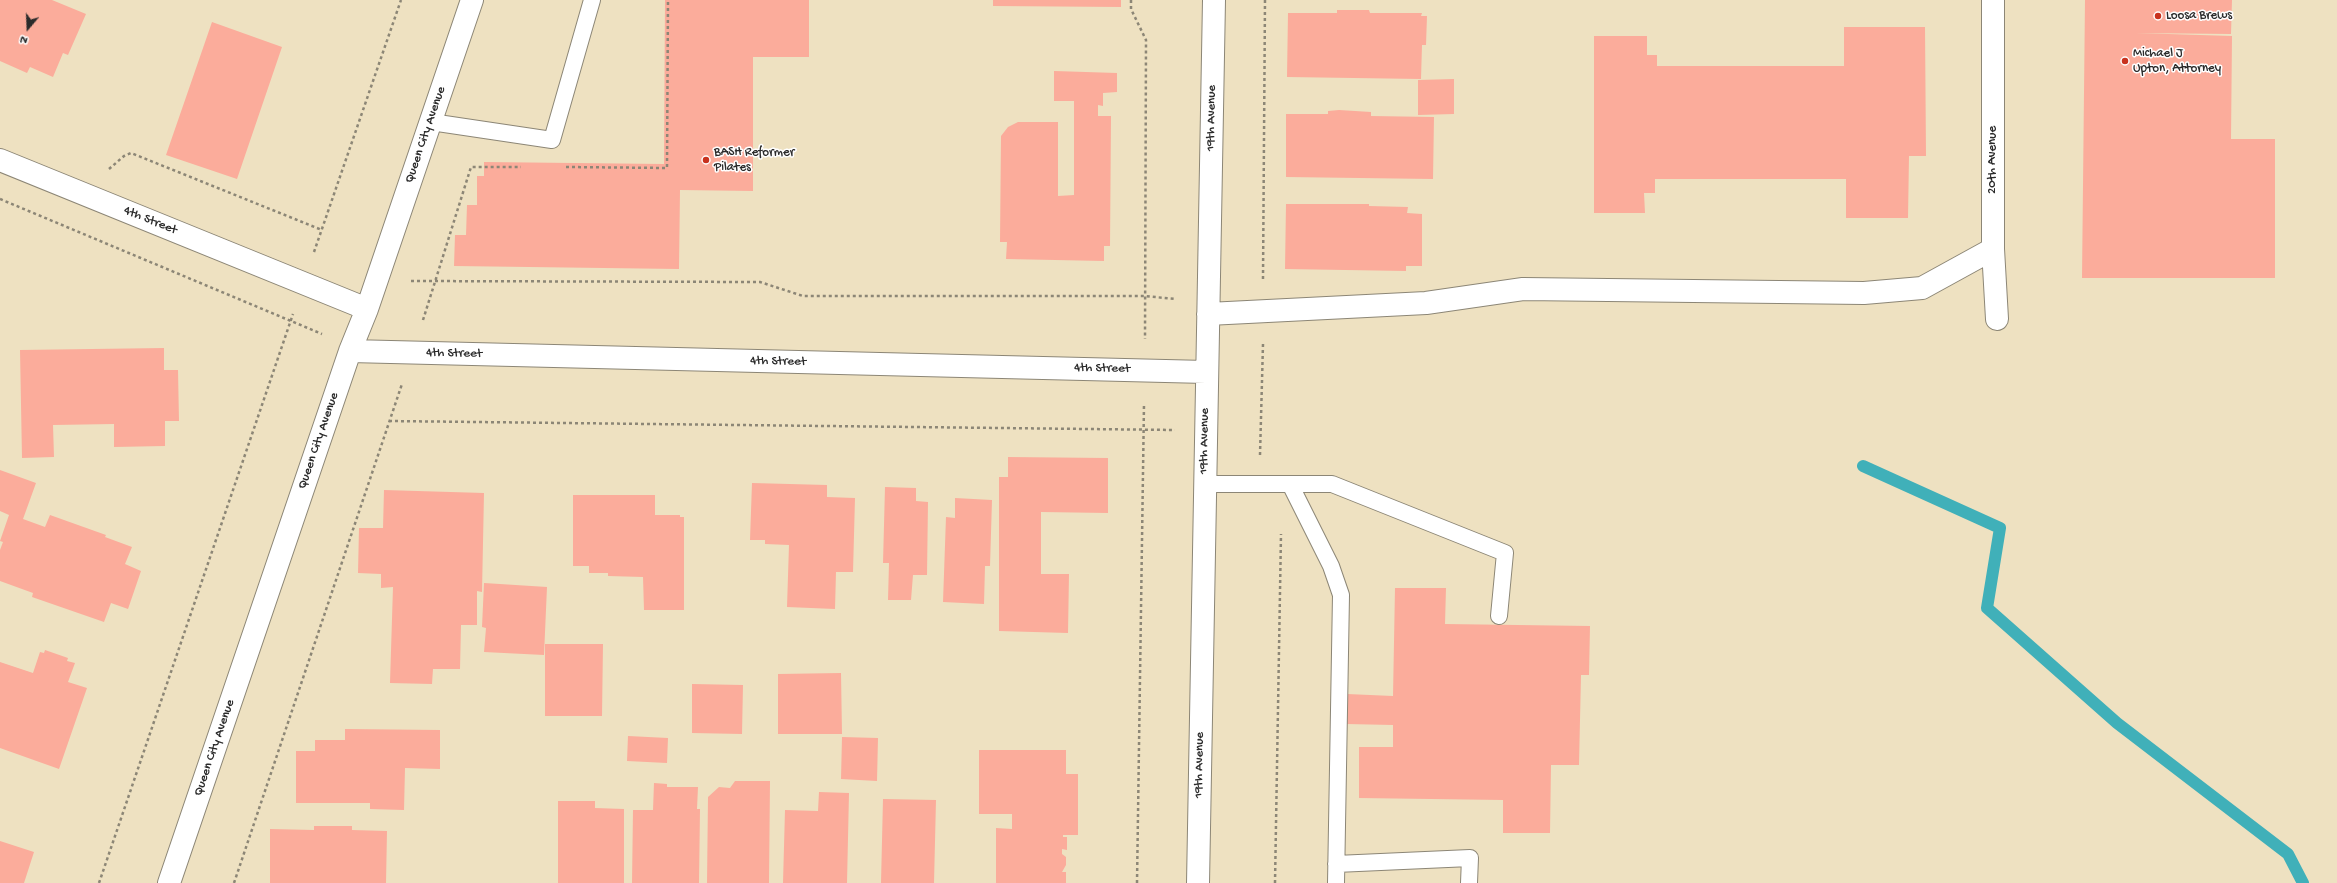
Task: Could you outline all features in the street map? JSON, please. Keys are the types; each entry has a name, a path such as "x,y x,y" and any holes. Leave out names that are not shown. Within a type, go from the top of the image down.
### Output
{"street":[{"name":"Queen City Avenue","path":"169,883 350,351 367,309 472,0"},
{"name":"19th Avenue","path":"1198,883 1206,372 1214,0"},
{"name":"20th Avenue","path":"1993,0 1993,249 1997,320"},
{"name":"4th Street","path":"0,160 367,309"},
{"path":"1208,314 1426,303 1523,289 1879,291 1922,288 1993,249"},
{"name":"4th Street","path":"350,351 1206,372"}],"lane":[{"path":"431,122 552,140 592,0"},
{"path":"1205,484 1260,484 1291,486 1332,484 1505,553 1500,616"},
{"path":"1291,486 1331,566 1341,595 1336,883"},
{"path":"1336,864 1470,858 1469,883"}],"path":[{"path":"99,883 401,0"},
{"path":"565,167 667,168 668,0"},
{"path":"1131,0 1131,9 1146,40 1145,370 1137,883"},
{"path":"1260,484 1263,312 1265,0"},
{"path":"108,171 124,156 131,153 322,230"},
{"path":"234,883 413,353 471,167 526,167"},
{"path":"0,199 291,319 316,330 350,351"},
{"path":"376,281 760,282 803,296 1145,296 1172,298 1208,314"},
{"path":"390,421 1144,429 1206,431"},
{"path":"1275,883 1281,529"}],"building":[{"path":"0,0 52,0 86,14 68,55 63,53 53,77 30,67 27,73 0,61"},
{"path":"665,0 809,0 809,57 753,57 753,191 680,190 679,269 454,266 455,235 466,235 467,205 477,205 477,176 484,176 484,162 664,164"},
{"path":"993,0 1121,0 1121,7 993,6"},
{"path":"2085,0 2232,0 2231,34 2136,33 2232,36 2231,139 2275,139 2275,278 2082,278"},
{"path":"1337,10 1369,10 1370,13 1422,13 1421,16 1427,16 1426,45 1422,45 1421,79 1287,77 1288,13 1337,13"},
{"path":"212,22 282,47 237,179 166,155"},
{"path":"1844,27 1925,27 1926,156 1909,156 1908,218 1846,218 1846,179 1655,179 1655,193 1644,193 1645,213 1594,213 1594,36 1647,36 1647,55 1657,55 1657,66 1844,66"},
{"path":"1054,71 1117,73 1117,92 1103,93 1103,106 1098,105 1098,116 1111,116 1110,246 1104,246 1104,261 1006,259 1007,242 1000,242 1001,136 1008,127 1018,122 1058,122 1058,196 1074,195 1074,101 1054,101"},
{"path":"1454,79 1454,114 1418,115 1418,80"},
{"path":"1339,110 1371,112 1371,116 1434,117 1433,179 1286,177 1286,114 1328,114 1328,111"},
{"path":"1286,204 1369,204 1369,206 1408,207 1407,213 1422,214 1422,266 1406,266 1406,271 1285,269"},
{"path":"164,348 164,370 178,370 179,421 165,421 165,446 114,447 114,424 53,425 54,457 22,458 20,350"},
{"path":"1008,457 1108,458 1108,513 1041,512 1041,574 1069,574 1068,633 999,631 999,477 1008,477"},
{"path":"0,470 36,483 23,519 45,527 50,515 106,535 105,537 132,547 125,564 141,571 128,609 111,603 104,622 32,597 33,593 0,581 0,550 3,542 0,541 9,515 0,511"},
{"path":"752,483 827,485 827,497 855,498 853,572 836,572 835,609 787,607 789,545 765,544 765,540 750,540"},
{"path":"885,487 916,488 916,501 928,502 927,575 913,575 911,600 888,600 889,563 883,563"},
{"path":"384,490 484,493 482,592 477,591 477,625 461,625 460,669 433,669 432,684 390,683 393,587 381,588 381,574 358,573 359,528 383,528"},
{"path":"573,495 655,495 655,515 680,515 680,517 684,517 684,610 644,610 643,577 608,576 608,573 589,573 589,566 573,566"},
{"path":"955,498 992,500 990,566 985,566 984,604 943,602 946,517 955,518"},
{"path":"484,583 547,587 544,655 484,652 486,628 482,627"},
{"path":"1395,588 1446,588 1445,624 1590,626 1589,675 1581,675 1579,765 1551,765 1550,833 1503,833 1503,800 1359,798 1359,747 1393,747 1393,725 1346,724 1347,694 1393,696"},
{"path":"545,644 603,644 602,716 545,716"},
{"path":"45,650 68,658 67,661 75,663 68,682 87,688 59,769 0,748 0,662 33,673 40,652 44,653"},
{"path":"841,673 842,734 778,734 778,674"},
{"path":"692,684 743,685 742,734 692,733"},
{"path":"345,729 440,730 440,769 405,768 404,810 370,809 370,803 296,803 296,751 315,751 315,740 345,740"},
{"path":"628,736 668,738 667,763 627,761"},
{"path":"842,737 878,738 877,781 841,779"},
{"path":"979,750 1066,750 1066,774 1078,774 1078,835 1063,835 1063,837 1067,837 1067,850 1062,849 1062,854 1066,857 1066,865 1062,872 1066,872 1066,883 996,883 996,828 1012,829 1012,814 979,814"},
{"path":"735,781 770,781 769,883 707,883 708,797 719,787 730,788"},
{"path":"654,783 667,784 667,787 698,787 697,809 700,809 699,883 632,883 633,810 653,810"},
{"path":"819,792 849,793 847,883 783,883 785,810 818,811"},
{"path":"883,799 936,800 934,883 881,883"},
{"path":"558,801 595,801 595,808 624,809 624,883 558,883"},
{"path":"314,826 352,826 352,830 387,831 386,883 270,883 270,829 314,830"},
{"path":"0,841 34,852 24,883 0,883"}],"waterway":[{"path":"1863,466 2000,528 1987,608 2117,723 2288,854 2303,883"}],"place":[{"name":"Loosa Brews","path":"2158,16"},
{"name":"Michael J Upton, Attorney","path":"2125,61"},
{"name":"BASH Reformer Pilates","path":"706,160"}]}
